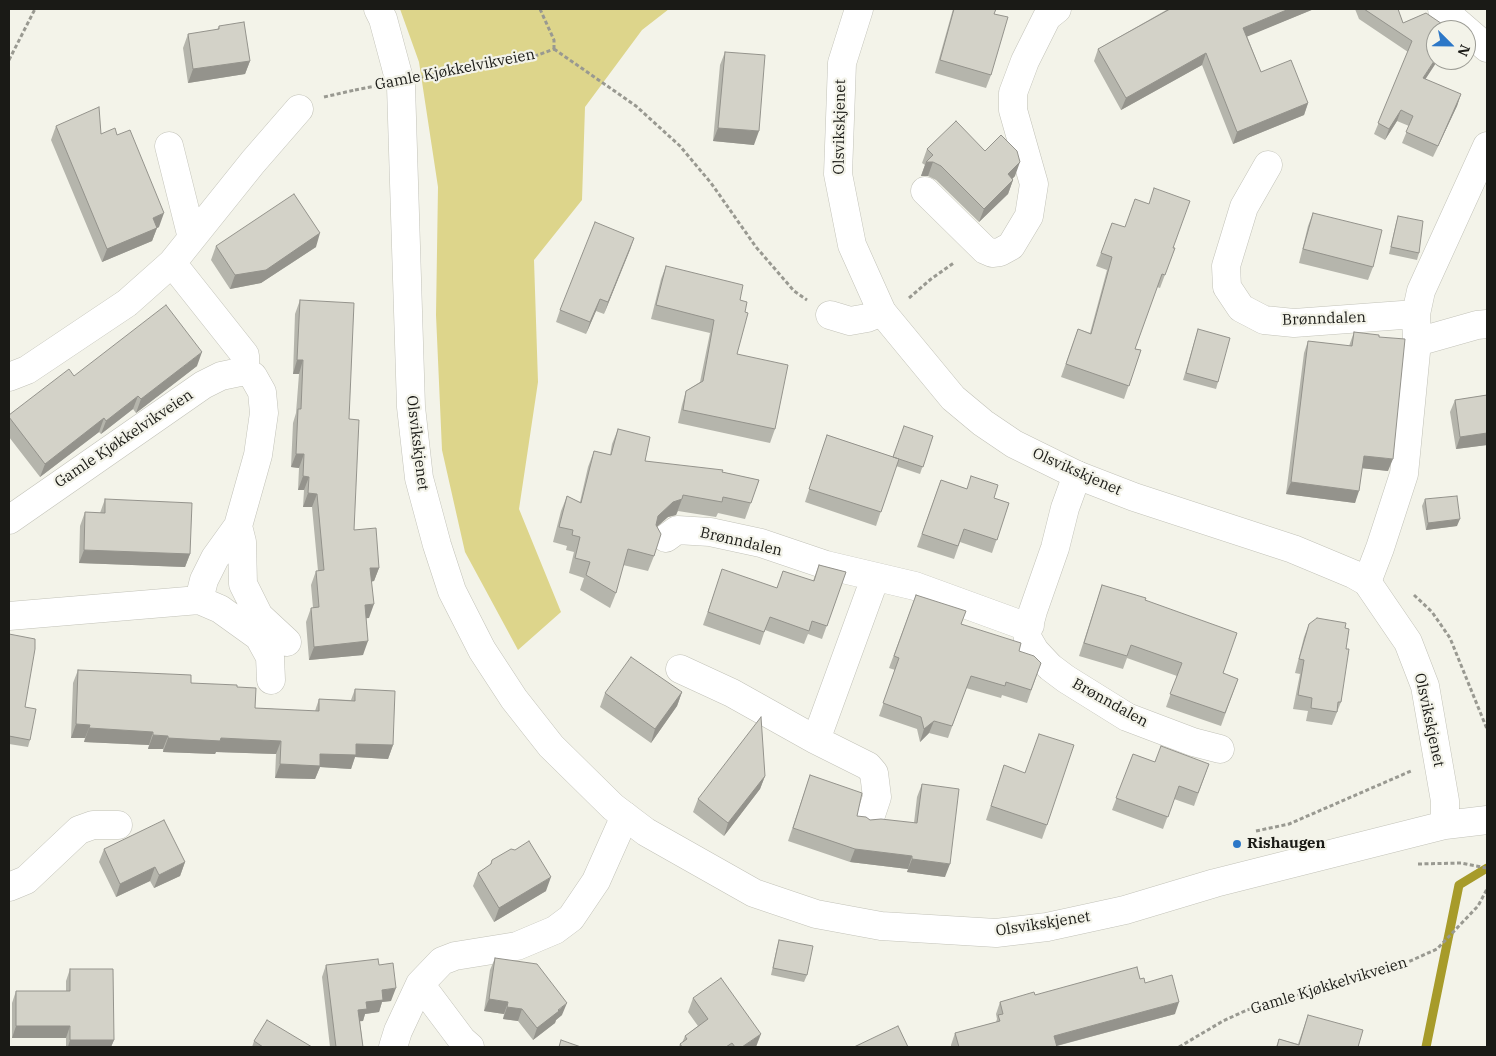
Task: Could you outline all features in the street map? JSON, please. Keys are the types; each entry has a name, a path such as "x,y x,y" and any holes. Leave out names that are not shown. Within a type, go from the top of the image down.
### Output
{"street":[{"name":"Olsvikskjenet","path":"378,9 383,19 401,86 411,406 419,478 436,545 452,591 482,650 514,699 551,746 624,816 646,832 754,893 816,914 881,926 996,933 1047,927 1125,910 1215,883 1446,825 1487,820"},
{"name":"Olsvikskjenet","path":"859,9 842,63 838,174 852,245 882,312 953,398 983,423 1014,444 1077,475 1134,497 1293,549 1353,574 1367,582 1408,642 1425,686 1445,801 1446,825"},
{"path":"926,191 985,250 992,253 1000,252 1011,246 1029,216 1034,184 1013,110 1013,93 1025,61 1047,17 1057,9"},
{"path":"1442,9 1487,48"},
{"path":"9,377 34,365 127,303 172,263 299,109"},
{"path":"169,146 192,238"},
{"path":"1367,582 1404,474 1417,342 1416,314 1421,291 1487,146"},
{"name":"Brønndalen","path":"1268,165 1244,206 1226,266 1227,287 1241,308 1264,320 1294,323 1416,314"},
{"path":"172,263 245,355 245,371 253,376 262,392 264,413 258,456 238,526 215,558 204,580 199,600"},
{"path":"830,315 850,321 868,318 882,312"},
{"path":"1417,342 1477,324 1487,324"},
{"name":"Gamle Kjøkkelvikveien","path":"9,520 203,385 221,376 245,371"},
{"name":"Brønndalen","path":"1077,475 1065,508 1057,542 1033,611 1027,633 1028,639 1035,651 1050,667 1066,679 1127,716 1193,742 1220,749"},
{"path":"238,526 242,542 243,584 259,616 286,642"},
{"name":"Brønndalen","path":"666,538 678,530 710,532 761,543 826,565 915,586 1022,625 1030,625"},
{"path":"816,740 875,578"},
{"path":"9,616 199,600 220,609 259,636 270,657 271,680"},
{"path":"680,669 732,693 816,740 868,766 874,773 877,797 870,818"},
{"path":"393,1047 398,1031 420,984 442,961 455,956 517,946 555,930 571,918 596,881 624,816"},
{"path":"9,887 26,880 79,830 93,825 118,825"},
{"path":"420,984 462,1040 470,1047"}],"path":[{"path":"9,60 35,9"},
{"path":"540,9 554,40 554,49 636,106 680,146 711,183 756,247 794,291 830,315"},
{"name":"Gamle Kjøkkelvikveien","path":"355,90 538,55 554,49"},
{"path":"882,312 907,299 931,278 969,253 985,250"},
{"path":"1412,593 1432,612 1450,638 1487,729"},
{"path":"1256,831 1289,824 1415,769 1439,765"},
{"path":"1416,864 1461,863 1487,868"},
{"name":"Gamle Kjøkkelvikveien","path":"1179,1047 1247,1010 1399,966 1438,949 1478,906 1487,889"}],"shaded area":[{"path":"400,9 669,9 642,30 585,107 582,200 534,260 538,382 519,509 561,612 518,650 465,552 442,450 436,315 438,187 419,62"}],"building":[{"path":"954,9 996,9 994,14 1008,17 991,75 940,60"},
{"path":"1170,9 1289,9 1243,28 1261,72 1291,60 1308,103 1237,132 1206,53 1126,98 1098,49"},
{"path":"1364,9 1398,9 1403,23 1426,13 1436,20 1426,20 1426,70 1428,70 1423,78 1461,94 1438,146 1406,132 1413,116 1401,110 1389,129 1378,123 1412,41"},
{"path":"244,22 250,61 193,69 188,34 219,29 219,26"},
{"path":"725,52 765,55 759,131 718,128"},
{"path":"99,107 101,134 115,128 117,135 130,130 164,213 153,218 157,228 107,249 56,126"},
{"path":"956,121 985,151 1001,135 1017,151 1020,162 1008,174 1013,180 984,209 941,166 933,162 926,162 933,155 927,149"},
{"path":"1154,188 1190,201 1165,275 1162,274 1135,349 1141,350 1129,386 1066,364 1078,329 1091,334 1112,257 1101,253 1112,223 1125,227 1135,199 1149,204"},
{"path":"294,194 320,233 266,270 235,275 216,246"},
{"path":"1313,213 1382,230 1373,267 1303,249"},
{"path":"1398,216 1423,221 1419,253 1391,247"},
{"path":"595,222 634,238 608,302 600,299 590,322 560,310"},
{"path":"666,266 743,285 740,300 747,302 745,312 748,313 737,354 788,365 775,429 683,410 686,391 703,381 714,320 656,305"},
{"path":"300,300 354,303 349,419 359,420 354,530 376,528 379,568 370,568 374,604 365,605 368,641 314,647 311,608 319,607 316,571 324,570 317,494 308,493 309,477 303,476 304,454 296,454 298,409 301,409 303,360 297,360"},
{"path":"166,305 202,352 141,399 138,396 106,421 104,418 45,464 9,415 69,369 74,376"},
{"path":"1198,329 1230,338 1218,382 1186,373"},
{"path":"1354,332 1379,335 1379,337 1405,339 1393,459 1364,456 1359,491 1291,482 1308,341 1352,346"},
{"path":"1487,395 1487,433 1460,437 1455,400"},
{"path":"904,426 933,436 923,467 893,457"},
{"path":"618,429 650,437 645,461 723,470 722,472 759,480 751,503 723,497 722,502 683,495 682,499 673,502 658,516 656,525 661,534 654,556 628,549 616,593 586,575 590,562 575,558 580,537 572,535 573,530 559,527 567,496 581,503 594,451 611,455"},
{"path":"827,435 899,459 881,512 809,489"},
{"path":"971,476 998,485 994,498 1009,503 997,540 964,529 958,546 922,534 941,480 967,489"},
{"path":"1457,496 1460,519 1428,523 1425,499"},
{"path":"105,499 192,503 190,554 84,550 85,512 105,513"},
{"path":"819,565 846,572 827,626 812,621 809,631 770,617 764,632 708,612 722,569 777,588 783,571 814,581"},
{"path":"1102,585 1146,598 1145,600 1237,633 1223,673 1238,679 1225,713 1170,694 1182,663 1131,645 1127,656 1084,643"},
{"path":"916,595 966,611 961,624 1021,643 1019,651 1034,656 1041,663 1031,690 1006,682 1005,686 971,676 952,726 934,721 924,729 921,717 883,703 899,658 894,656"},
{"path":"1317,618 1346,623 1345,628 1349,629 1346,649 1349,649 1341,702 1338,702 1337,712 1311,708 1312,698 1298,695 1304,660 1299,659 1309,624"},
{"path":"9,634 35,639 25,707 36,709 30,740 9,736"},
{"path":"631,657 682,692 655,729 605,693"},
{"path":"78,670 191,675 191,683 237,685 237,687 256,688 255,708 319,711 319,699 355,701 355,689 395,691 393,745 356,744 356,755 320,754 320,766 280,764 281,741 221,738 220,741 168,738 168,736 153,735 153,732 89,728 90,725 76,724"},
{"path":"761,717 765,776 728,823 698,799"},
{"path":"1039,734 1074,745 1047,825 991,806 1004,765 1025,773"},
{"path":"1161,746 1209,764 1198,793 1179,786 1168,817 1116,798 1133,754 1155,762"},
{"path":"810,775 862,793 857,816 866,817 870,820 881,819 917,823 922,784 959,789 950,864 912,859 912,856 855,849 793,828"},
{"path":"164,820 185,862 159,875 155,867 120,884 104,849"},
{"path":"529,841 551,877 499,908 478,873 491,864 492,860 511,849 515,850"},
{"path":"779,940 813,946 807,975 773,968"},
{"path":"495,958 537,964 567,1003 537,1028 522,1009 507,1007 508,1002 489,999"},
{"path":"378,959 379,965 393,963 396,988 382,990 383,1000 366,1002 367,1009 358,1010 363,1047 336,1047 326,965"},
{"path":"1137,967 1140,979 1144,978 1145,983 1172,975 1179,1002 1054,1036 1057,1047 959,1047 955,1033 1000,1021 998,1015 1003,1014 1000,1002 1034,992 1035,995"},
{"path":"70,969 113,969 114,1040 70,1040 70,1026 16,1026 16,991 70,991"},
{"path":"721,978 761,1034 742,1047 735,1047 732,1043 726,1047 682,1047 680,1044 687,1039 685,1036 708,1019 693,998"},
{"path":"1308,1015 1363,1030 1358,1047 1277,1047 1279,1039 1299,1045"},
{"path":"267,1020 312,1047 263,1047 254,1041"},
{"path":"898,1026 908,1047 854,1047"},
{"path":"561,1040 581,1047 559,1047"}],"waterway":[{"path":"1426,1047 1459,885 1487,868"}],"place":[{"name":"Rishaugen","path":"1237,844"}]}
